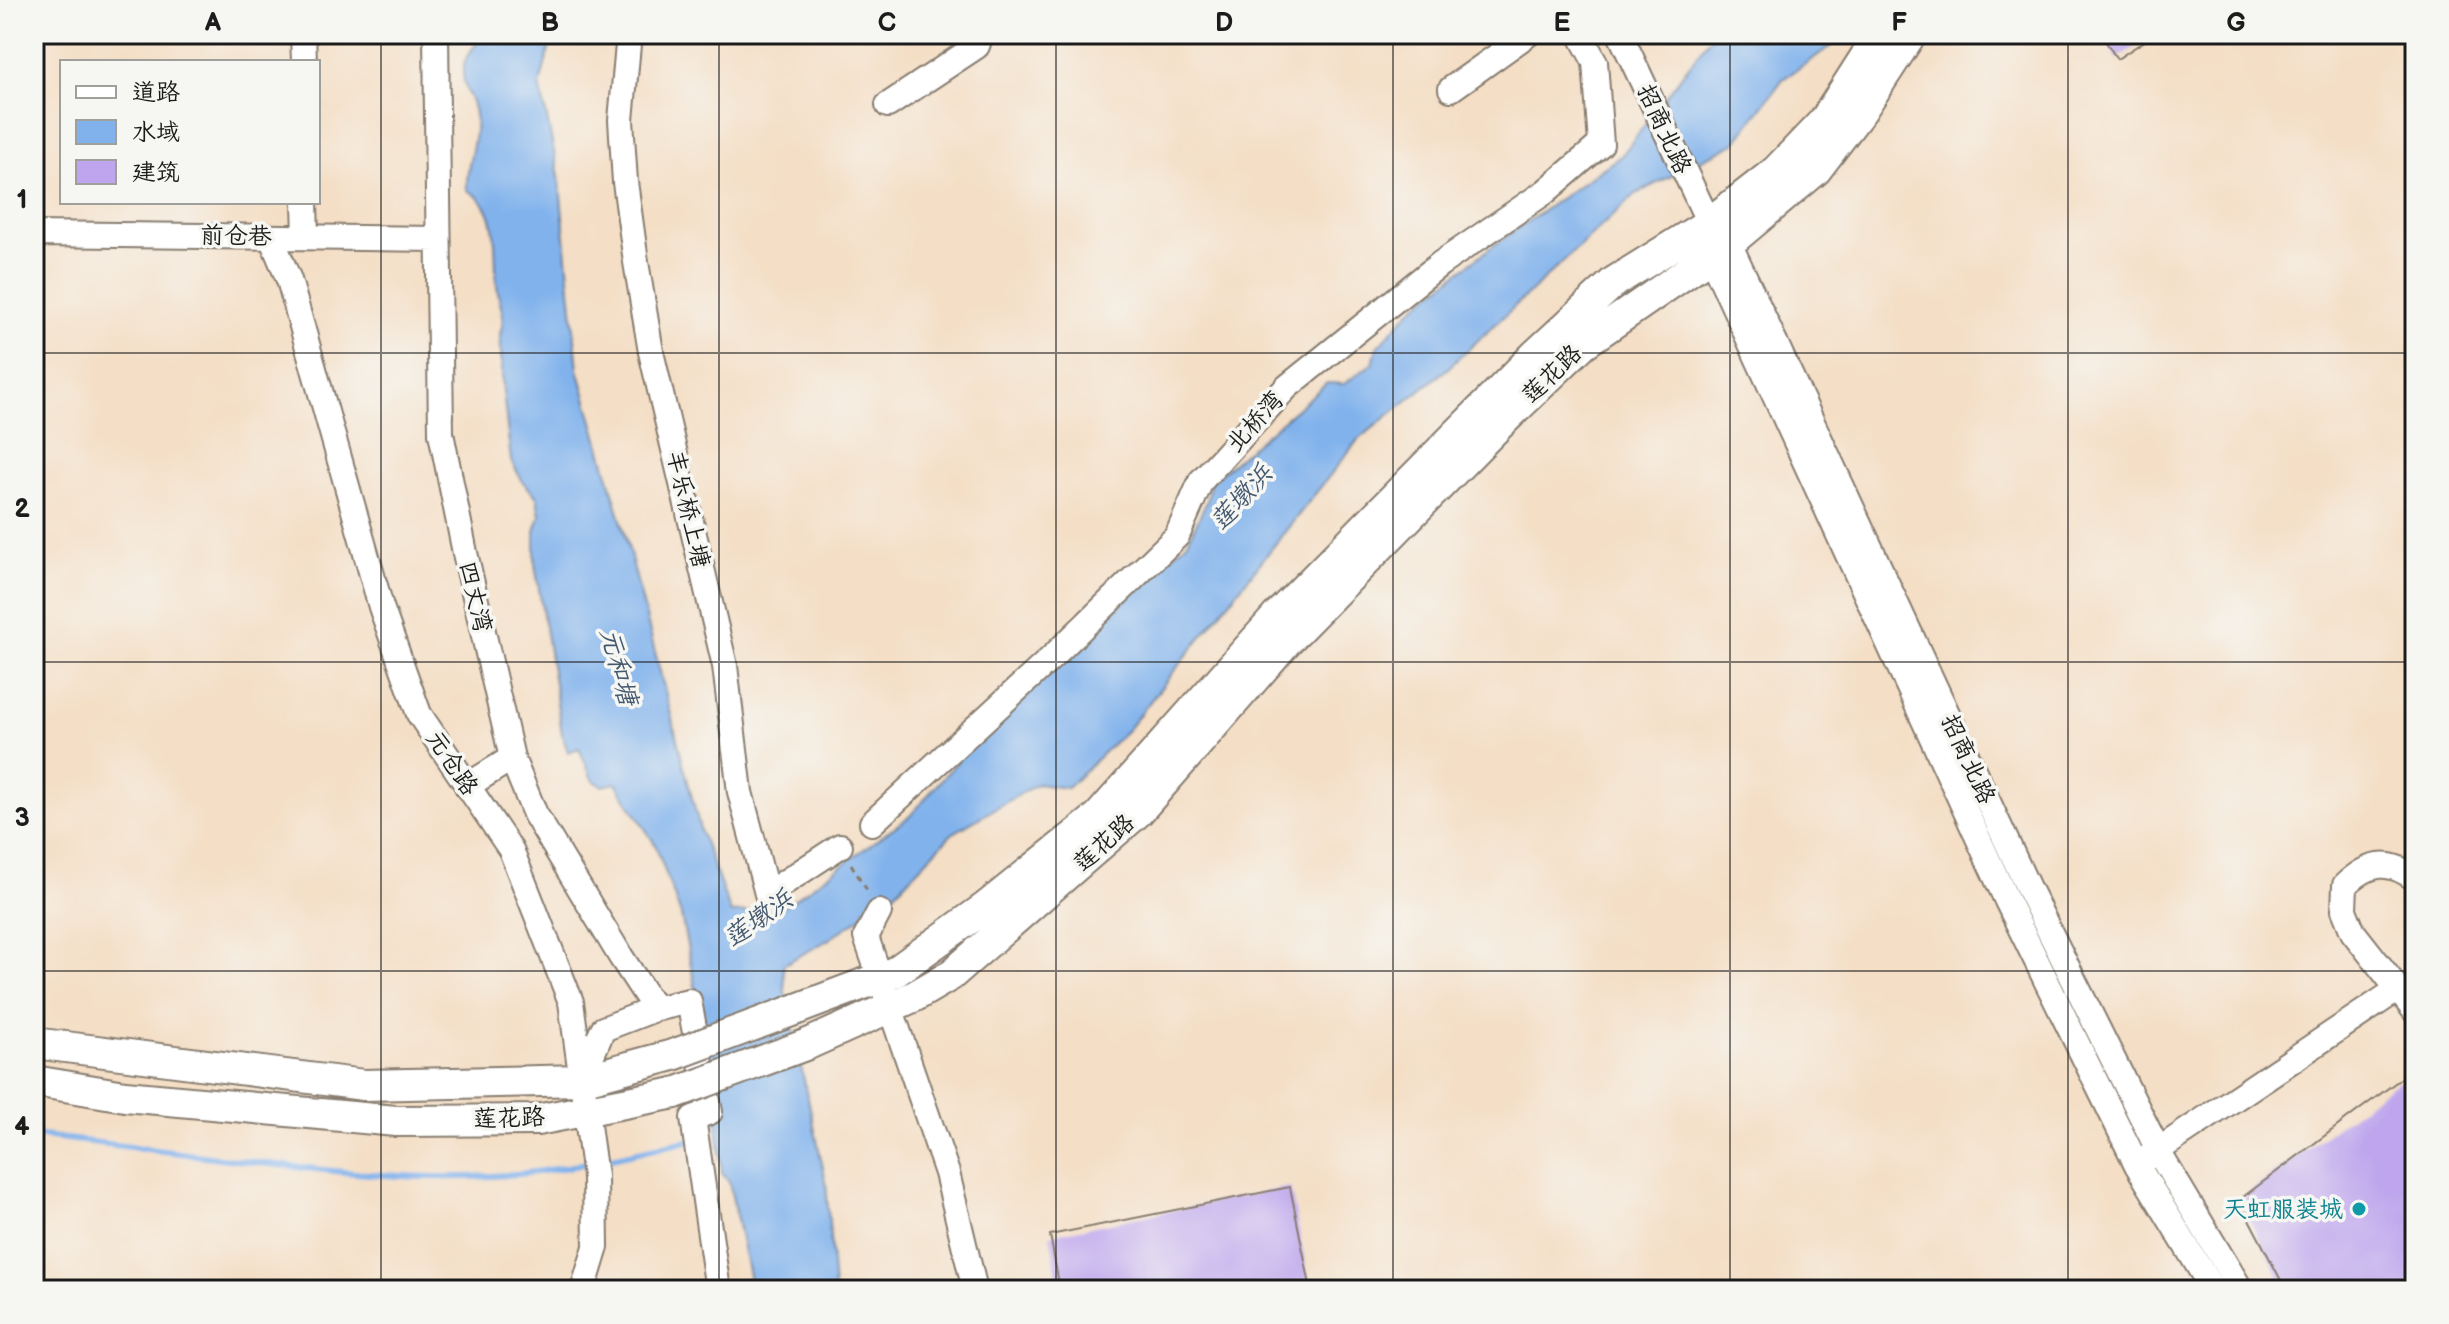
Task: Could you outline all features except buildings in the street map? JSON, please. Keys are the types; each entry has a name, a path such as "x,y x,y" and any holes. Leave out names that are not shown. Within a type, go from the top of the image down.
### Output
{"main road":[{"name":"莲花路","path":"34,1043 364,1085 581,1080 673,1055 895,972 986,907 1098,817 1277,616 1535,355 1614,282 1716,241 1825,120 1880,34"},
{"name":"莲花路","path":"34,1081 125,1096 396,1121 537,1120 675,1093 808,1044 951,975 1127,822 1287,641 1583,344 1716,241 1816,170 1861,111 1911,34"}],"street":[{"path":"303,34 304,60"},
{"name":"四丈湾","path":"436,34 441,433 465,553 512,758 535,814 655,1009"},
{"name":"丰乐桥上塘","path":"629,34 621,120 625,182 638,277 651,352 725,666 740,792 767,894 840,846"},
{"path":"888,105 977,46 981,34"},
{"path":"1451,89 1528,34"},
{"name":"北桥湾","path":"872,823 1049,660 1177,536 1201,481 1287,387 1440,264 1545,192 1601,144 1595,62 1580,34"},
{"name":"招商北路","path":"1620,34 1716,241 2007,901 2137,1165 2213,1290"},
{"path":"305,204 306,237"},
{"name":"前仓巷","path":"34,234 438,239"},
{"name":"元仓路","path":"271,237 289,280 381,607 419,714 511,850 571,1002 593,1164 596,1247 583,1290"},
{"name":"招商北路","path":"1716,241 2158,1150 2241,1290"},
{"path":"467,786 512,758"},
{"path":"2415,879 2403,869 2384,866 2361,869 2345,885 2344,910 2353,932 2415,1011"},
{"path":"879,912 866,937 947,1173 975,1290"},
{"path":"2137,1165 2398,989"},
{"path":"581,1080 603,1029 655,1009 689,1001 710,1112 693,1118 718,1290"}],"path":[{"path":"840,846 879,912"}],"water":[{"path":"484,34 553,34 540,85 559,176 578,369 625,534 701,833 731,913 778,911 910,816 967,750 1188,541 1207,501 1210,482 1327,383 1344,384 1373,363 1377,347 1414,307 1486,251 1622,155 1713,34 1849,34 1783,79 1735,143 1636,194 1447,369 1358,440 1128,729 1067,788 1037,784 952,834 892,896 828,940 783,965 785,992 826,1182 834,1290 752,1290 729,1182 722,1173 711,1067 681,915 655,844 616,783 602,786 592,779 579,748 568,752 562,734 535,564 535,531 540,516 537,497 523,482 511,461 503,392 500,334 503,315 497,286 494,232 486,208 467,190 475,125 474,108 463,74 469,54"}],"waterway":[{"path":"34,1135 378,1175 504,1175 587,1163"},
{"path":"598,1161 692,1140"}],"place":[{"name":"天虹服装城","path":"2359,1209"}],"water label":[{"name":"莲墩浜","path":"1242,498"},
{"name":"元和塘","path":"618,667"},
{"name":"莲墩浜","path":"759,919"}]}
